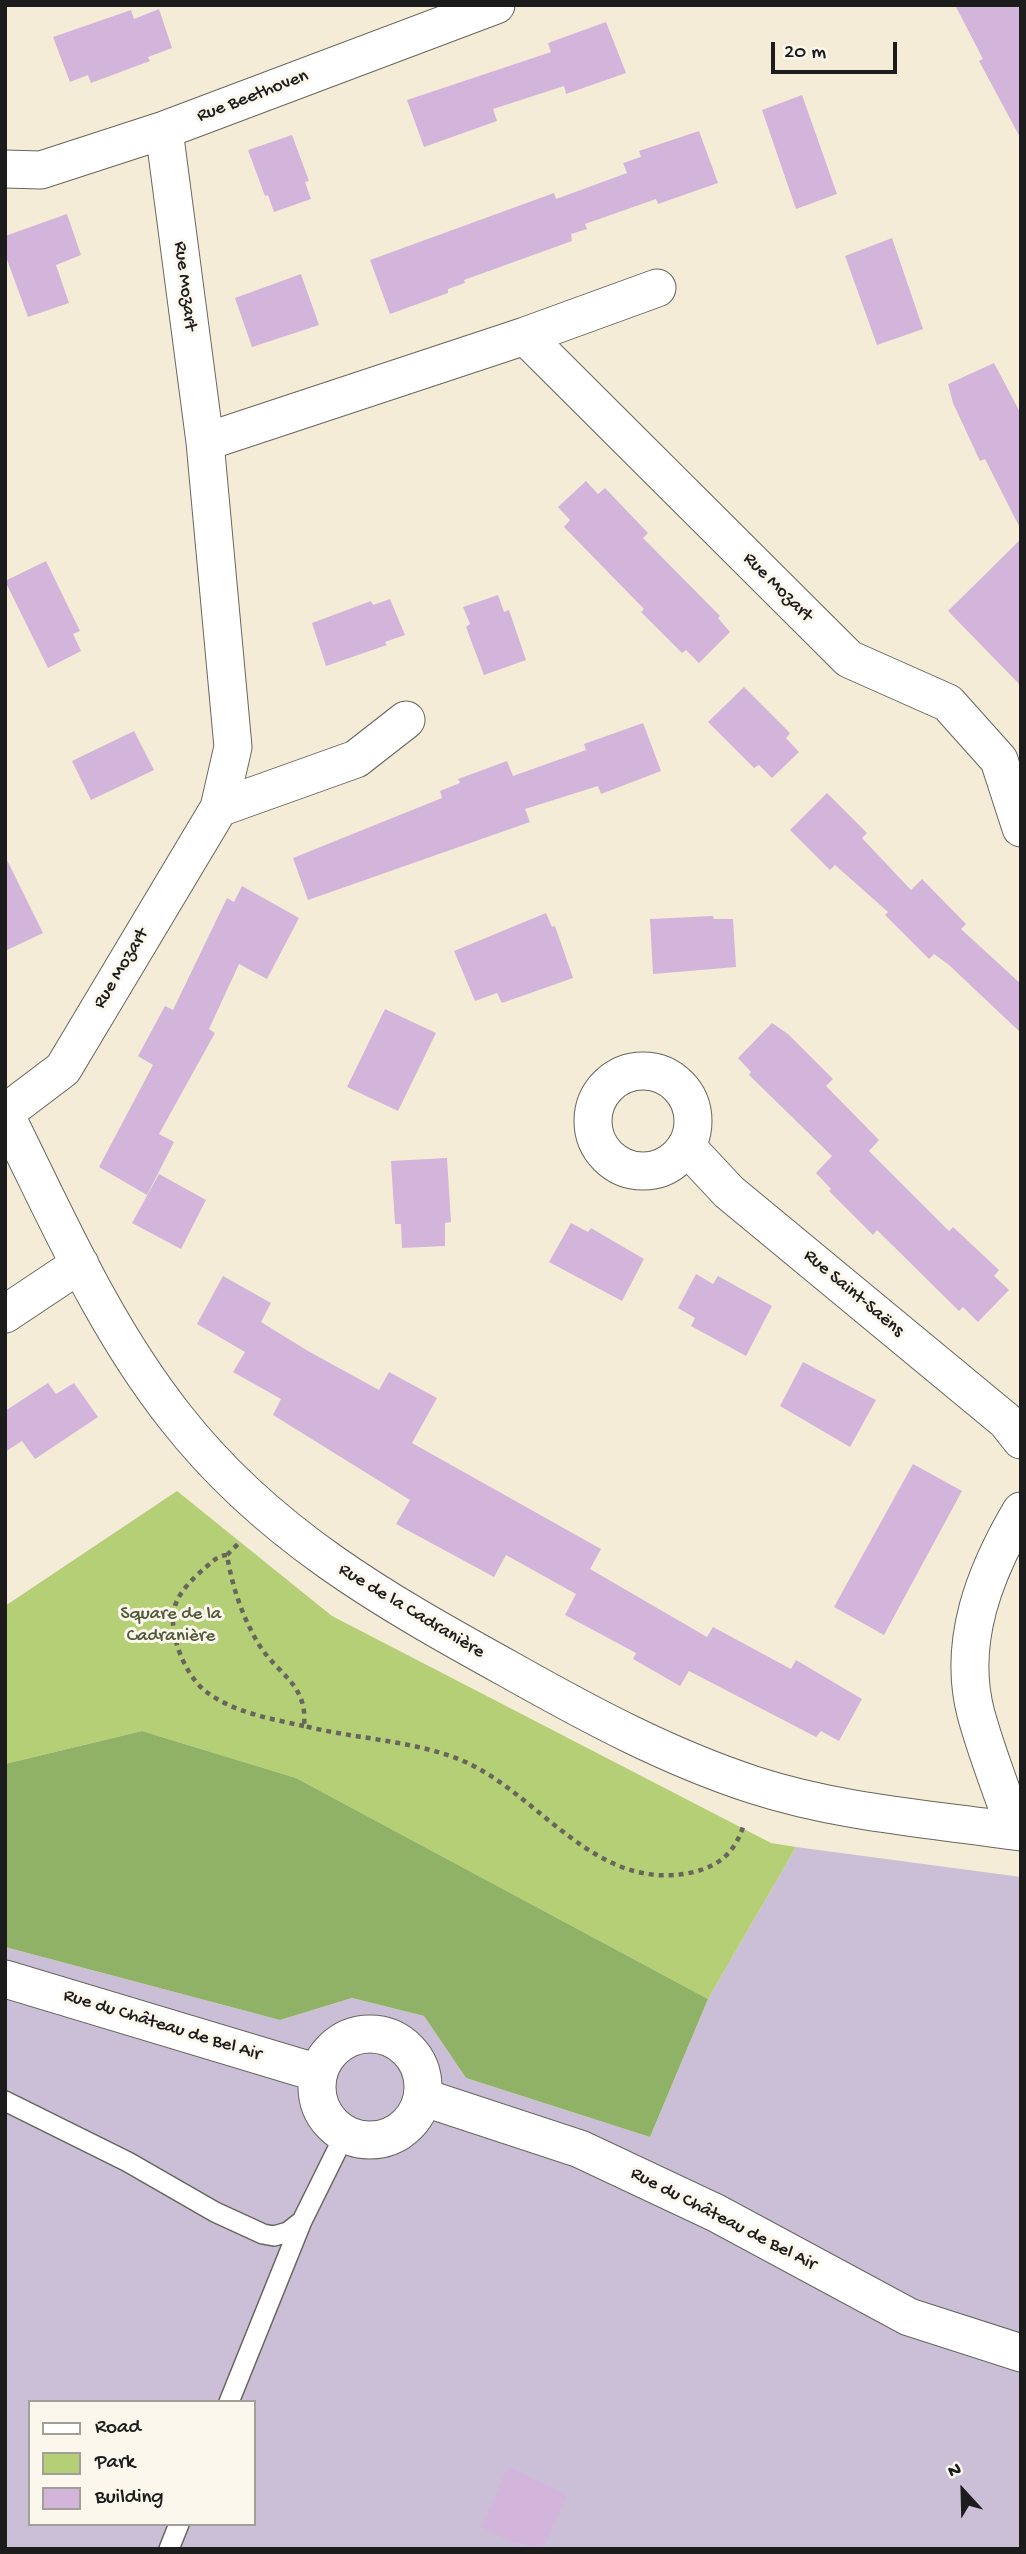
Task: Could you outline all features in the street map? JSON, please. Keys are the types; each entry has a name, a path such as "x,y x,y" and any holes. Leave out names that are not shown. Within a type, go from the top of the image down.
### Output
{"street":[{"name":"Rue Beethoven","path":"5,169 41,170 164,130 496,5"},
{"name":"Rue Mozart","path":"5,1113 63,1069 219,808 233,747 205,442 164,130"},
{"path":"205,442 525,336 657,288"},
{"name":"Rue Mozart","path":"525,336 849,659 948,703 999,760 1021,828"},
{"path":"219,808 356,759 405,720"},
{"name":"Rue de la Cadranière","path":"5,1113 113,1329 177,1420 219,1468 297,1540 397,1608 588,1714 666,1752 757,1786 854,1809 1018,1831"},
{"name":"Rue Saint-Saëns","path":"686,1146 729,1192 1006,1421 1021,1440"},
{"path":"5,1314 80,1264"},
{"path":"1018,1831 975,1712 970,1638 997,1551 1021,1511"},
{"name":"Rue du Château de Bel Air","path":"5,1979 318,2073"},
{"path":"361,2034 382,2035 400,2043 415,2058 422,2077 422,2097 418,2110 399,2132 372,2140 345,2134 333,2126 321,2108 316,2087 318,2073 327,2054 342,2041 361,2034"},
{"name":"Rue du Château de Bel Air","path":"422,2097 580,2149 716,2213 909,2317 1021,2353"}],"lane":[{"path":"5,2101 128,2162 215,2212 263,2235 274,2236 288,2232 302,2221"},
{"path":"230,2400 302,2221 345,2134"},
{"path":"169,2549 178,2526"}],"path":[{"path":"304,1726 302,1700 297,1686 268,1659 255,1638 231,1580 227,1555 220,1555 195,1575 175,1607 176,1640 183,1659 202,1689 214,1697 254,1714 304,1726 437,1751 464,1762 494,1779 580,1846 618,1866 639,1871 688,1873 710,1868 729,1855 740,1838 757,1786"}],"shaded area":[{"path":"796,1847 1021,1877 1021,2549 5,2549 5,1947 280,2020 352,1998 424,2016 466,2078 650,2137 708,1999"}],"green space":[{"name":"Square de la Cadranière","path":"177,1491 332,1616 771,1843 796,1847 708,1999 296,1778 142,1731 5,1764 5,1606"},
{"path":"142,1731 296,1778 708,1999 650,2137 466,2078 424,2016 352,1998 280,2020 5,1947 5,1764"}],"building":[{"path":"955,5 1021,5 1021,139 979,61 983,59"},
{"path":"159,9 172,48 148,57 150,61 91,83 88,75 70,82 53,37 131,10 134,19"},
{"path":"606,22 626,73 566,94 564,86 493,109 497,121 424,147 407,100 551,52 548,43"},
{"path":"802,95 837,194 796,209 762,110"},
{"path":"699,131 718,183 658,204 656,199 585,224 587,229 571,234 572,241 464,280 465,283 448,289 448,293 390,314 370,260 554,193 556,199 627,173 623,163 641,157 639,151"},
{"path":"292,135 309,181 305,182 311,199 274,212 268,195 265,196 248,150"},
{"path":"67,214 81,255 56,265 69,303 28,317 5,254 5,236"},
{"path":"892,238 923,329 877,345 845,256"},
{"path":"301,274 319,325 252,347 235,298"},
{"path":"994,363 1021,414 1021,530 985,459 980,461 953,403 948,384"},
{"path":"586,481 598,494 605,488 648,533 643,538 720,616 718,618 730,632 699,663 686,650 682,653 641,612 644,609 564,527 570,520 558,507"},
{"path":"1021,539 1021,686 948,611"},
{"path":"46,561 80,631 73,634 81,651 48,668 5,581"},
{"path":"498,595 504,612 509,610 526,660 484,675 466,627 470,624 463,607"},
{"path":"390,599 405,635 385,642 387,645 326,666 312,623 371,601 373,605"},
{"path":"744,687 790,733 786,738 799,752 772,778 759,765 754,768 708,722"},
{"path":"643,723 661,771 601,794 598,786 525,809 530,822 308,900 293,858 442,798 440,791 460,783 458,779 507,761 513,776 586,750 584,744"},
{"path":"134,731 154,770 91,800 72,761"},
{"path":"827,793 867,833 862,838 911,890 922,879 966,924 961,929 1021,984 1021,1033 949,965 934,954 929,959 885,915 888,912 835,865 830,870 790,830"},
{"path":"5,856 43,933 5,951"},
{"path":"242,886 299,918 267,979 239,964 209,1029 215,1033 159,1134 174,1142 147,1195 99,1167 153,1065 138,1056 165,1006 173,1010 227,898 234,902"},
{"path":"546,913 552,927 555,926 573,978 502,1003 497,993 475,1001 454,951"},
{"path":"713,916 714,919 733,919 736,967 653,974 650,919"},
{"path":"385,1009 436,1033 398,1111 347,1087"},
{"path":"772,1023 788,1034 833,1079 826,1086 879,1140 869,1151 949,1231 953,1227 999,1270 994,1276 1009,1290 978,1322 963,1307 959,1311 877,1230 873,1235 829,1191 831,1189 816,1173 832,1156 749,1075 751,1072 738,1058"},
{"path":"447,1158 451,1222 445,1223 445,1246 402,1248 401,1224 395,1224 391,1161"},
{"path":"159,1174 206,1200 181,1249 132,1223"},
{"path":"571,1223 588,1232 591,1228 644,1259 622,1301 549,1262"},
{"path":"696,1274 713,1284 718,1276 772,1306 746,1356 691,1326 695,1318 678,1308"},
{"path":"223,1276 271,1303 261,1322 308,1351 379,1390 389,1372 437,1398 412,1443 601,1549 590,1569 707,1637 713,1627 791,1669 796,1660 862,1699 839,1741 821,1731 816,1737 689,1671 680,1686 633,1659 636,1653 565,1615 576,1594 506,1555 494,1577 396,1524 410,1500 273,1415 281,1399 233,1372 245,1352 197,1324"},
{"path":"803,1362 876,1400 850,1447 780,1406"},
{"path":"48,1383 56,1394 74,1383 98,1417 35,1459 22,1441 5,1452 5,1411"},
{"path":"913,1464 962,1491 884,1635 834,1607"},
{"path":"508,2467 567,2494 543,2549 511,2542 481,2527"}]}
